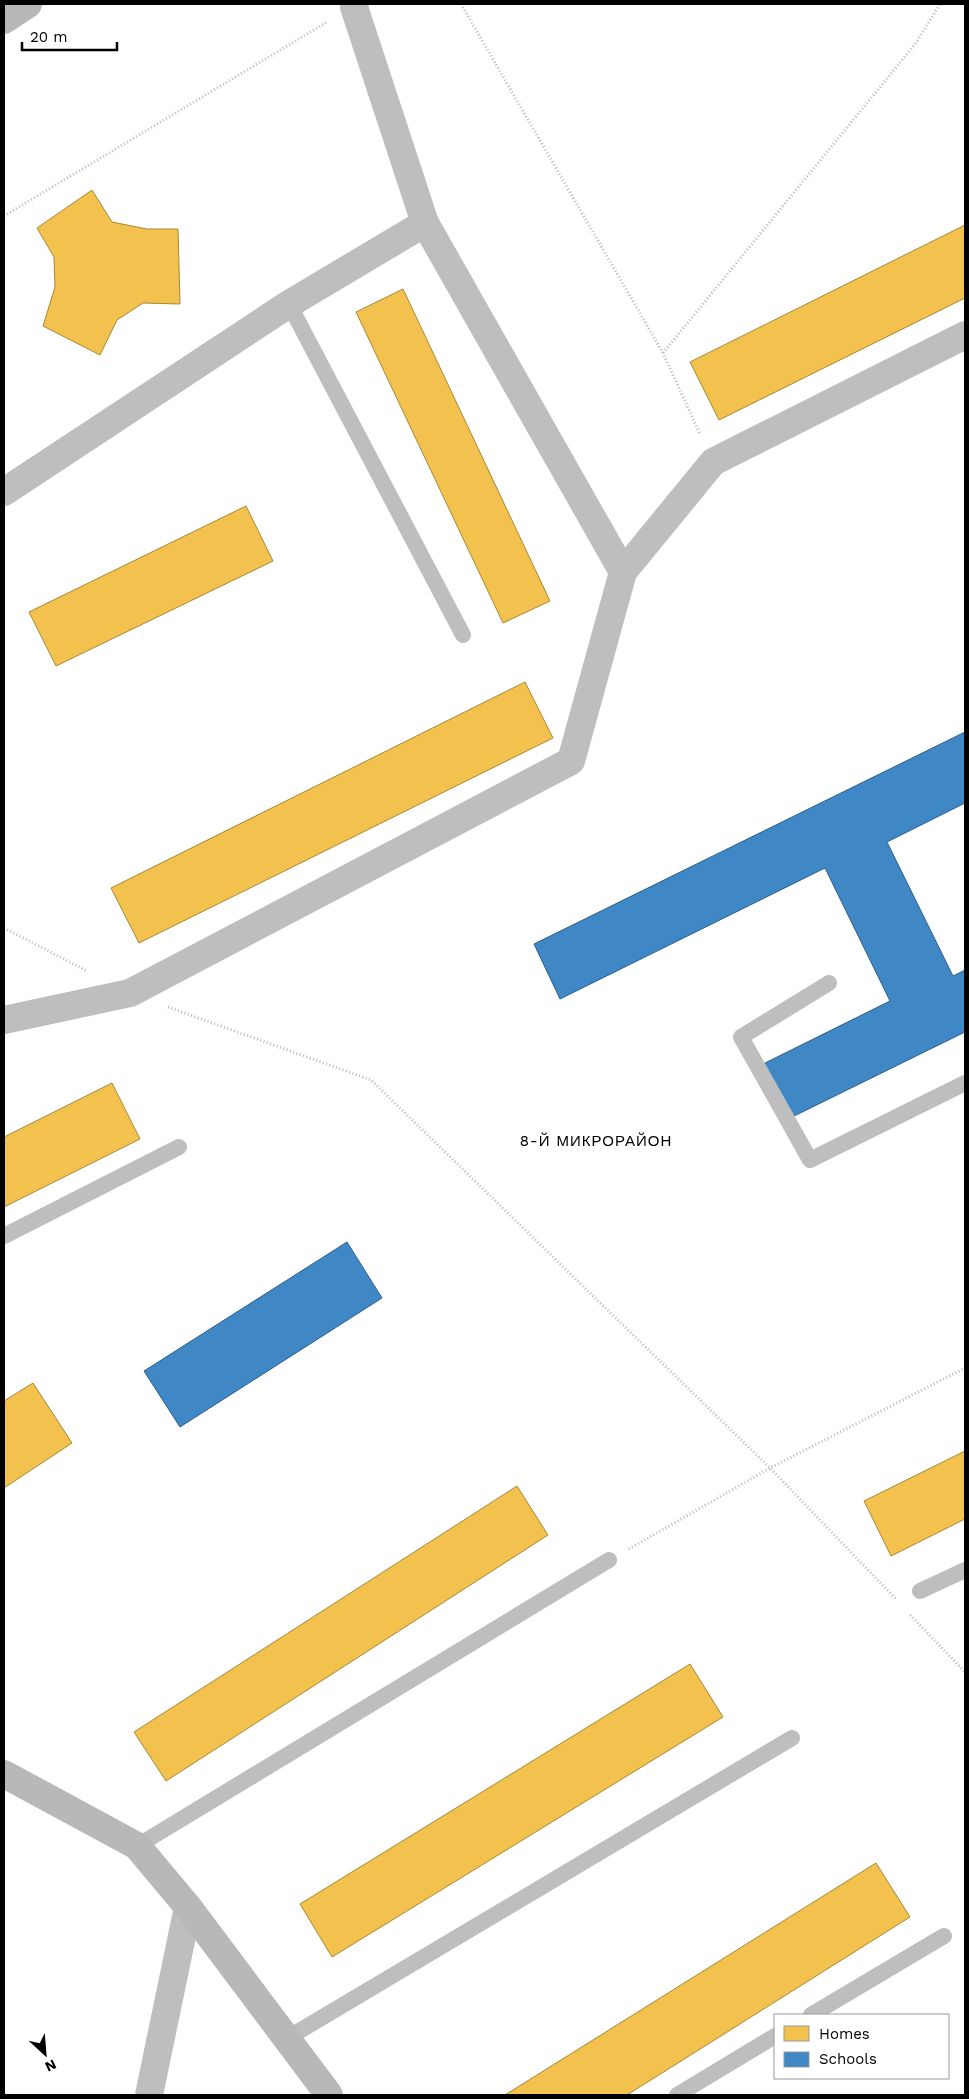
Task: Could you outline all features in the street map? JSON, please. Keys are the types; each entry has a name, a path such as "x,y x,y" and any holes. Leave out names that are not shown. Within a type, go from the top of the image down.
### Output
{"street":[{"path":"4,20 28,4"},
{"path":"354,5 426,223 623,572"},
{"path":"4,492 289,304 426,223"},
{"path":"4,1020 130,993 571,761 623,572 713,462 965,335"},
{"path":"4,1774 137,1846 188,1907 329,2095"},
{"path":"149,2095 188,1907"}],"lane":[{"path":"289,304 462,635"},
{"path":"829,983 741,1037 810,1160 965,1083"},
{"path":"4,1236 179,1147"},
{"path":"137,1846 609,1560"},
{"path":"920,1591 965,1570"},
{"path":"286,2039 792,1738"},
{"path":"812,2014 944,1936"},
{"path":"677,2095 774,2037"}],"path":[{"path":"461,4 663,353 713,462"},
{"path":"663,353 916,43 940,4"},
{"path":"4,216 354,5"},
{"path":"4,928 88,972"},
{"path":"130,993 371,1080 770,1468 898,1602"},
{"path":"609,1560 770,1468 965,1368"},
{"path":"905,1609 965,1672"}],"building: Homes":[{"path":"92,190 112,222 147,229 178,229 180,304 143,303 117,320 100,355 43,326 55,287 54,257 37,228"},
{"path":"965,225 965,298 719,420 690,362"},
{"path":"403,289 550,601 503,623 356,312"},
{"path":"246,506 273,561 56,666 29,612"},
{"path":"525,682 553,738 139,943 111,888"},
{"path":"112,1083 140,1139 4,1207 4,1137"},
{"path":"33,1383 72,1443 4,1488 4,1401"},
{"path":"965,1451 965,1519 891,1556 864,1501"},
{"path":"517,1486 548,1535 166,1781 134,1732"},
{"path":"690,1664 723,1717 332,1957 300,1904"},
{"path":"876,1863 910,1917 627,2095 505,2095"}],"building: Schools":[{"path":"965,732 965,803 887,842 953,976 965,970 965,1032 788,1119 761,1065 890,1001 825,868 560,999 534,944"},
{"path":"347,1242 382,1298 180,1427 144,1371"}],"district":[{"name":"8-Й МИКРОРАЙОН","path":"596,1141"}]}
